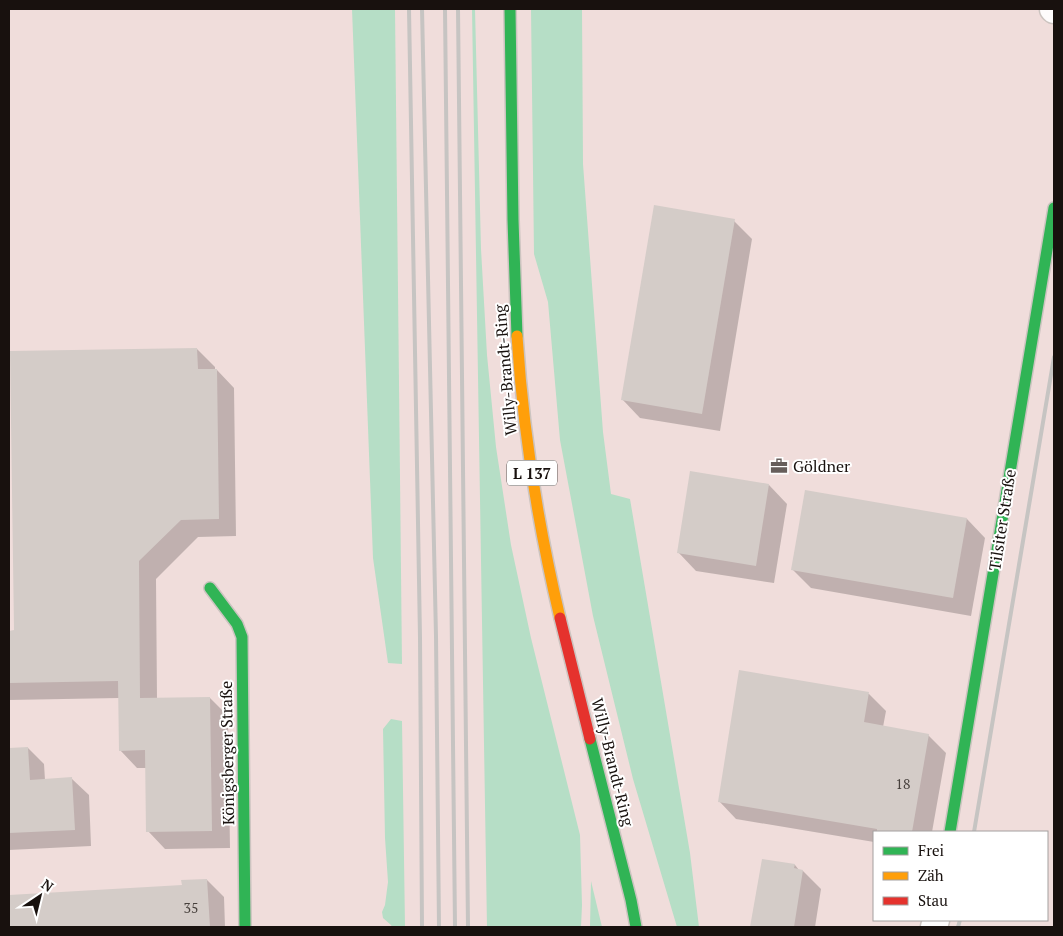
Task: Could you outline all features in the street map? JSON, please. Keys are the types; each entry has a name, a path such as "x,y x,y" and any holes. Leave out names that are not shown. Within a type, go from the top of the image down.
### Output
{"street":[{"name":"Willy-Brandt-Ring","path":"510,9 512,233 518,350 527,439 540,524 561,626 636,927"},
{"name":"Tilsiter Straße","path":"950,831 1054,208"},
{"name":"Königsberger Straße","path":"210,588 237,624 242,637 245,927"}],"shaded area":[{"path":"9,9 1054,9 1054,927 9,927"}],"green space":[{"path":"352,9 395,9 402,664 388,663 373,558"},
{"path":"472,9 475,9 481,249 487,355 496,447 511,545 531,638 580,835 581,927 487,927"},
{"path":"531,9 582,9 583,164 603,432 611,494 630,499 690,853 699,927 677,927 633,779 593,616 560,440 548,302 534,254"},
{"path":"391,719 402,721 405,927 392,927 383,918 382,912 385,905 388,882 385,838 383,729"},
{"path":"591,881 602,927 590,927"}],"building":[{"path":"654,205 735,219 702,414 621,400"},
{"path":"197,348 198,369 217,369 219,519 181,520 139,561 140,698 210,697 212,831 146,832 145,750 119,751 118,681 9,683 9,631 14,630 10,351"},
{"path":"690,471 769,484 756,566 677,553"},
{"path":"805,490 967,518 953,598 791,570"},
{"path":"739,670 869,692 864,722 929,734 912,831 877,831 877,829 718,802"},
{"path":"28,747 30,780 72,777 75,830 9,833 9,748"},
{"path":"762,859 795,864 794,868 803,870 794,927 750,927"},
{"path":"207,879 210,927 9,927 9,895 182,885 181,880"}],"railway":[{"path":"409,9 420,637 422,927"},
{"path":"422,9 436,636 439,927"},
{"path":"445,9 455,927"},
{"path":"458,9 468,927"},
{"path":"974,831 1054,357"},
{"path":"958,927 960,921"}],"traffic: fast":[{"path":"510,9 513,220 517,336"},
{"path":"950,831 1054,208"},
{"path":"210,588 237,624 242,637 245,927"},
{"path":"590,739 631,900 636,927"}],"traffic: slow":[{"path":"517,336 532,478 560,618"}],"traffic: jam":[{"path":"560,618 590,739"}],"place":[{"name":"Göldner","path":"779,466"}]}
